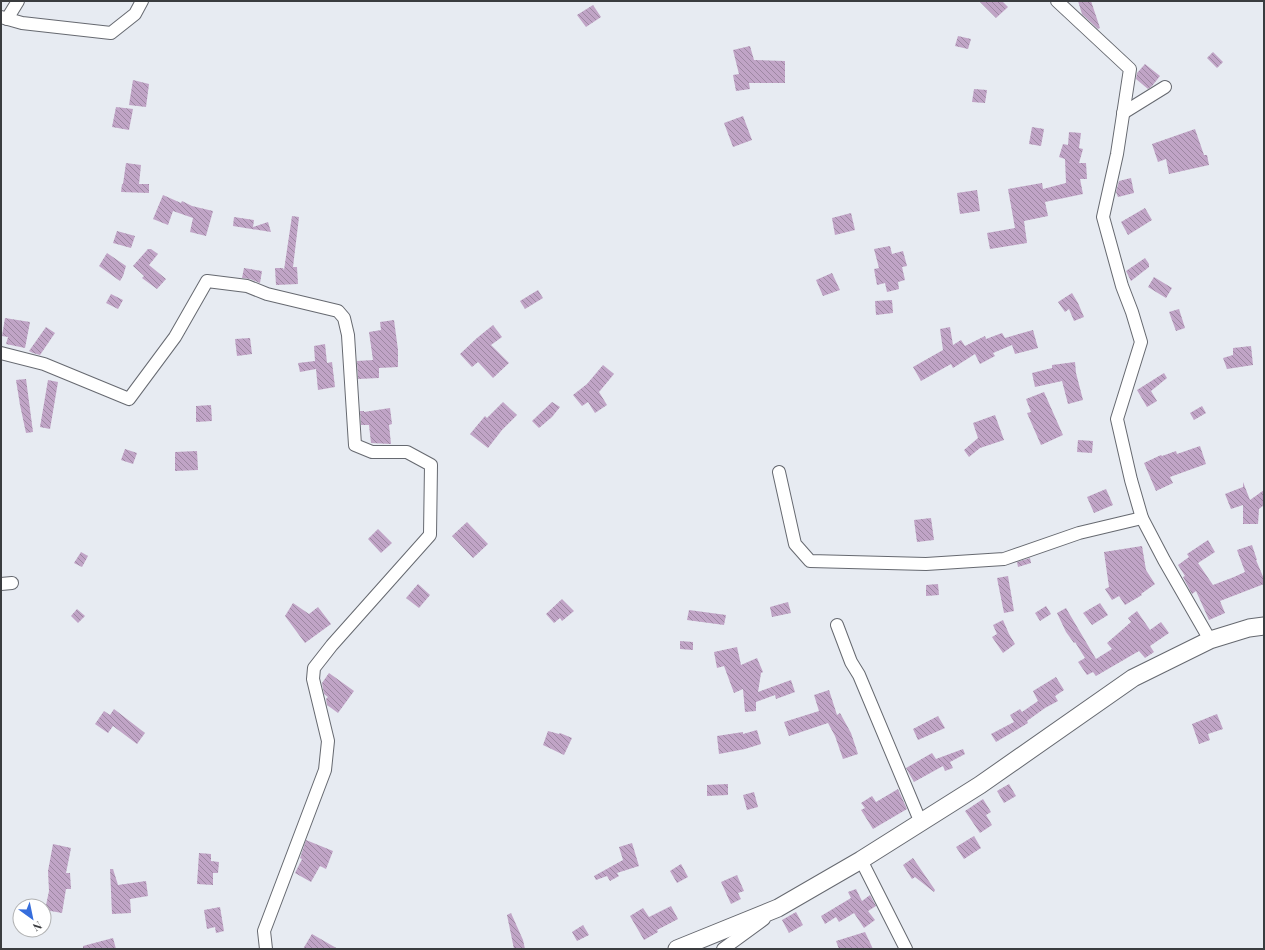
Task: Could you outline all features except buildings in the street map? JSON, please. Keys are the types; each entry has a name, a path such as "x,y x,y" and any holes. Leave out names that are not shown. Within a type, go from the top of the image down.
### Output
{"street":[{"path":"18,1 4,18 22,23 111,33 135,14 142,1"},
{"path":"1057,1 1130,69 1117,154 1103,217 1122,286 1141,342 1117,418 1131,480 1142,518 1164,560 1210,640"},
{"path":"1123,113 1165,87"},
{"path":"1,353 44,364 129,399 175,337 207,281 247,286 267,294 338,311 344,318 348,335 355,445 372,452 407,452 431,465 430,535 332,645 314,668 313,678 328,741 325,770 264,931 266,949"},
{"path":"779,472 795,544 810,561 926,564 1004,559 1079,533 1142,518"},
{"path":"837,625 851,662 859,675 921,823"},
{"path":"723,949 778,908 921,823 986,780 1133,678 1210,640 1249,628 1264,626"},
{"path":"861,860 906,949"},
{"path":"677,949 778,908"}]}
